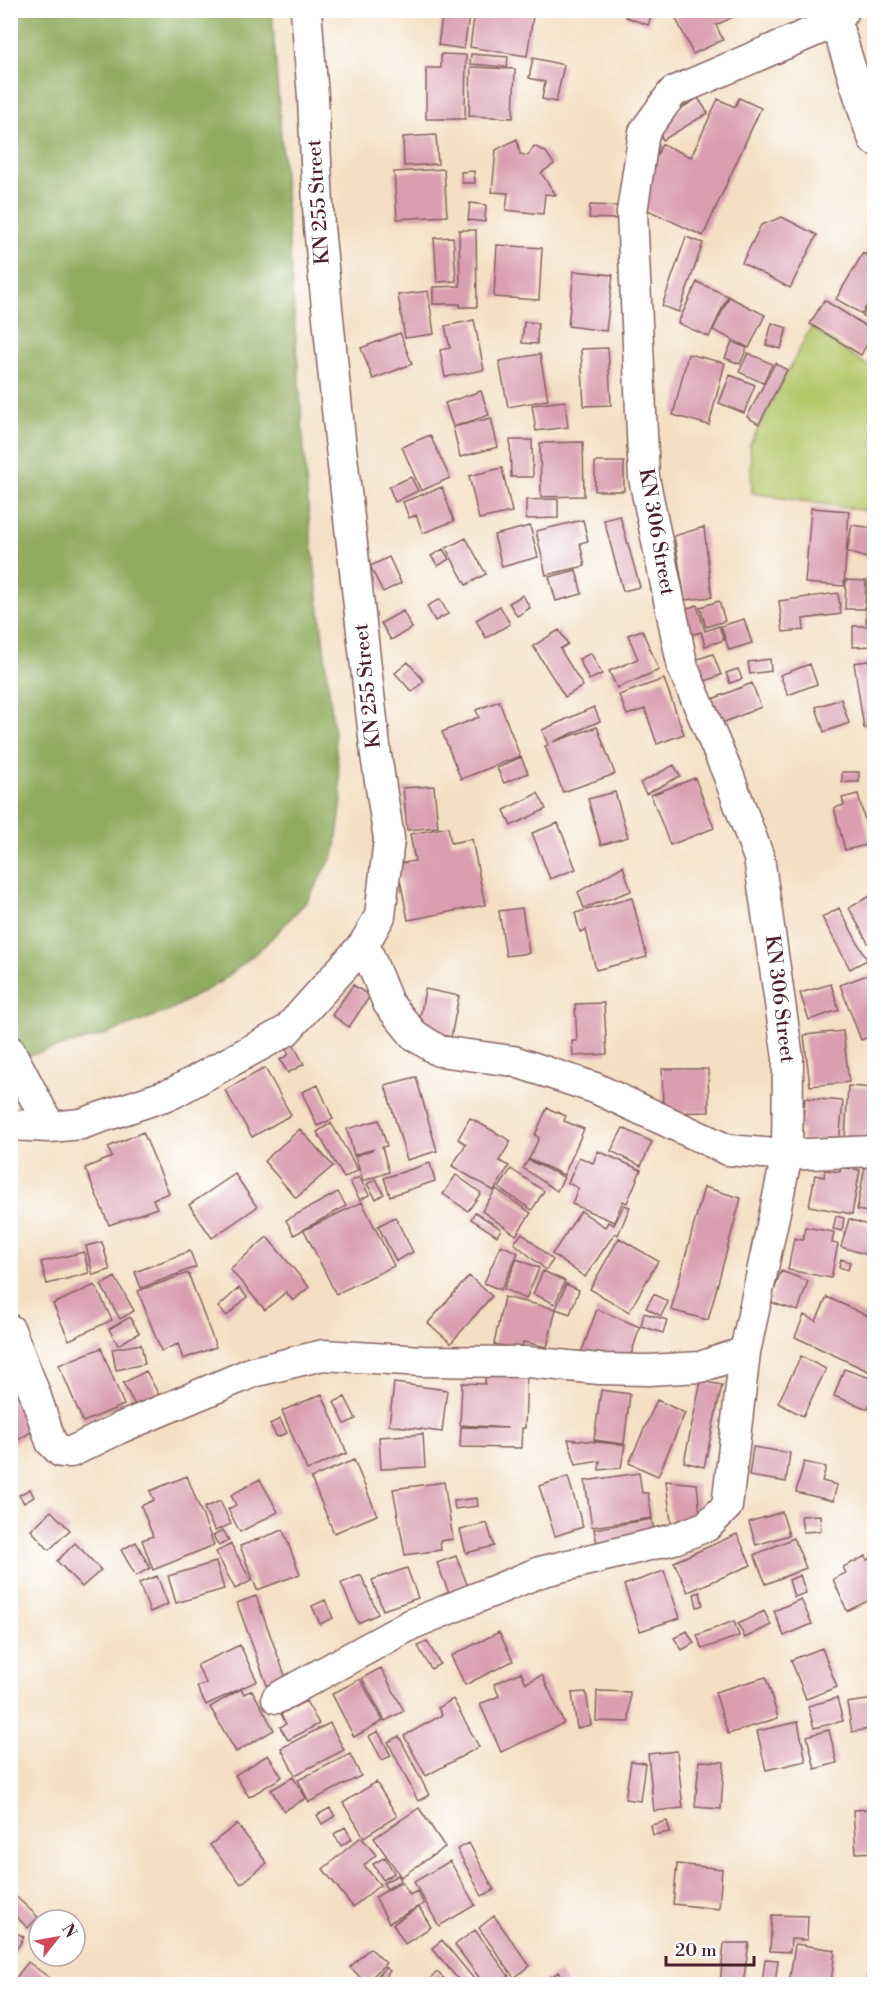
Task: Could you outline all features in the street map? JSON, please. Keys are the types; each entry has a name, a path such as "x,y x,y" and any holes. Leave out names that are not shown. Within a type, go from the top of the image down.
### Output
{"street":[{"name":"KN 255 Street","path":"10,1125 50,1127 81,1124 173,1093 286,1031 364,944 380,916 389,839 376,755 333,368 319,227 306,10"},
{"path":"840,16 874,140"},
{"name":"KN 306 Street","path":"277,1698 412,1624 540,1572 674,1539 707,1526 727,1506 745,1352 787,1155 788,1058 759,858 728,774 683,668 644,478 632,212 644,132 673,92 840,16"},
{"path":"364,944 388,1003 414,1035 439,1051 513,1061 596,1088 728,1150 787,1155 874,1151"},
{"path":"10,1051 50,1127"},
{"path":"10,1330 51,1442 61,1452 71,1452 120,1428 253,1372 322,1355 423,1361 528,1362 599,1369 649,1370 700,1367 745,1352"}],"green space":[{"path":"11,11 272,11 309,518 342,801 335,852 307,901 265,945 222,981 168,1011 101,1036 29,1055 11,1053"},
{"path":"811,327 874,370 874,512 752,493 750,444"}],"building":[{"path":"443,10 470,10 464,49 438,45"},
{"path":"475,10 534,10 527,56 470,47"},
{"path":"628,10 653,10 648,25 626,17"},
{"path":"672,10 748,10 716,25 723,40 693,54"},
{"path":"441,54 466,55 465,119 426,119 426,68 441,68"},
{"path":"471,54 508,57 507,67 470,64"},
{"path":"533,58 564,65 556,102 542,99 545,82 529,78"},
{"path":"471,67 515,69 513,118 469,116"},
{"path":"698,98 708,113 663,140 654,125"},
{"path":"739,98 761,108 703,236 635,204 662,144 691,157 718,99 735,107"},
{"path":"436,135 438,164 404,166 403,137"},
{"path":"517,139 520,154 528,156 534,146 546,152 554,164 541,173 556,195 545,194 543,214 506,210 508,193 492,192 496,150"},
{"path":"444,169 447,216 397,219 394,172"},
{"path":"474,171 475,183 462,183 461,172"},
{"path":"470,203 486,205 485,222 468,220"},
{"path":"590,205 617,206 616,219 589,218"},
{"path":"782,217 817,235 790,288 742,263 761,225"},
{"path":"459,230 476,230 477,307 460,307 460,304 433,304 433,287 460,286"},
{"path":"453,237 456,281 437,282 434,238"},
{"path":"686,237 703,243 679,312 662,306"},
{"path":"497,245 542,248 539,300 494,297"},
{"path":"863,253 874,260 874,292 862,314 836,299"},
{"path":"574,271 613,275 606,331 568,326"},
{"path":"697,282 728,296 709,337 678,323"},
{"path":"428,291 434,334 405,338 398,295"},
{"path":"874,296 874,323 863,316"},
{"path":"729,297 765,315 749,348 713,330"},
{"path":"824,300 874,331 861,355 810,324"},
{"path":"474,320 484,370 445,377 440,350 450,348 445,326"},
{"path":"524,322 538,323 537,344 522,343"},
{"path":"772,323 787,328 781,349 766,345"},
{"path":"400,333 412,364 373,379 361,348"},
{"path":"732,342 747,348 740,364 725,358"},
{"path":"608,348 611,405 584,406 581,349"},
{"path":"748,353 772,364 763,383 739,372"},
{"path":"540,354 548,400 508,407 499,361"},
{"path":"688,354 725,363 709,425 673,415"},
{"path":"775,363 787,370 759,424 747,417"},
{"path":"730,375 755,385 744,413 719,403"},
{"path":"481,391 489,415 453,427 445,403"},
{"path":"565,401 568,427 536,431 532,405"},
{"path":"491,418 498,447 460,457 453,427"},
{"path":"430,435 450,478 421,491 402,447"},
{"path":"510,440 532,440 533,477 511,477"},
{"path":"583,442 584,496 541,497 540,443"},
{"path":"595,462 624,462 624,491 595,491"},
{"path":"502,468 512,512 479,519 469,476"},
{"path":"411,477 418,491 395,502 389,487"},
{"path":"442,487 454,521 423,533 416,515 409,518 403,502"},
{"path":"558,499 558,518 526,519 526,500"},
{"path":"811,508 849,511 844,586 805,583"},
{"path":"620,516 640,587 623,591 604,520"},
{"path":"583,520 588,541 580,543 585,566 546,575 536,531"},
{"path":"852,525 874,528 874,560 847,552"},
{"path":"530,526 538,557 502,567 494,535"},
{"path":"704,527 712,597 685,600 674,536"},
{"path":"466,538 486,574 466,585 446,548"},
{"path":"443,549 449,559 438,566 431,556"},
{"path":"389,557 401,583 383,592 370,566"},
{"path":"869,567 874,567 874,624 866,623"},
{"path":"576,570 582,594 556,601 549,577"},
{"path":"846,580 866,581 865,609 845,609"},
{"path":"838,593 841,614 803,619 804,630 783,632 779,601"},
{"path":"523,595 530,608 517,616 509,603"},
{"path":"440,599 448,614 435,621 427,606"},
{"path":"719,601 725,621 706,627 700,607"},
{"path":"697,605 705,631 719,626 724,640 705,646 701,632 687,636 680,611"},
{"path":"500,606 510,624 486,638 476,620"},
{"path":"403,611 412,628 391,640 381,623"},
{"path":"744,619 752,643 729,650 721,626"},
{"path":"853,626 874,626 874,646 853,647"},
{"path":"559,630 568,644 560,649 583,686 565,697 533,646"},
{"path":"642,630 659,670 617,688 609,671 638,659 628,635"},
{"path":"591,653 602,674 589,680 579,659"},
{"path":"713,654 721,675 697,684 689,662"},
{"path":"770,659 771,671 750,674 748,662"},
{"path":"874,660 874,726 864,728 854,663"},
{"path":"408,662 424,681 412,692 395,673"},
{"path":"810,664 817,684 788,695 780,675"},
{"path":"738,669 742,679 730,683 726,673"},
{"path":"664,679 684,734 657,744 645,709 627,715 619,695"},
{"path":"752,683 761,707 715,726 705,702"},
{"path":"841,699 849,723 824,732 816,707"},
{"path":"499,701 520,756 461,779 442,732 479,717 476,710"},
{"path":"594,707 600,721 553,742 597,727 615,774 563,792 545,746 548,745 542,730"},
{"path":"521,757 528,773 504,783 497,768"},
{"path":"674,765 680,776 646,794 640,783"},
{"path":"842,772 859,772 859,782 842,782"},
{"path":"695,778 714,828 670,845 651,795"},
{"path":"434,786 438,827 407,830 403,788"},
{"path":"615,792 628,837 601,845 588,799"},
{"path":"538,793 546,809 511,826 504,810"},
{"path":"858,794 871,844 845,850 834,808 844,805 842,798"},
{"path":"558,823 576,869 550,879 532,833"},
{"path":"448,827 451,843 472,839 485,905 408,920 397,864 415,861 410,834"},
{"path":"623,866 631,891 584,908 578,892"},
{"path":"870,896 874,904 874,954 849,908"},
{"path":"632,898 647,957 596,970 586,930 580,932 575,913"},
{"path":"522,908 529,953 506,956 499,911"},
{"path":"839,908 867,960 850,969 822,917"},
{"path":"870,974 874,985 874,1035 861,1040 840,985"},
{"path":"831,984 839,1010 809,1020 800,993"},
{"path":"353,985 370,996 349,1027 332,1015"},
{"path":"425,989 459,996 451,1037 418,1030"},
{"path":"604,1003 607,1054 573,1056 572,1041 577,1041 575,1004"},
{"path":"843,1031 849,1082 810,1086 804,1035"},
{"path":"293,1044 304,1064 288,1073 280,1060 289,1054 285,1049"},
{"path":"265,1068 291,1115 252,1137 225,1090"},
{"path":"662,1069 708,1069 709,1112 663,1113"},
{"path":"416,1077 437,1151 407,1160 385,1085"},
{"path":"318,1085 333,1119 317,1126 302,1092"},
{"path":"848,1086 874,1088 870,1143 845,1141"},
{"path":"805,1098 843,1101 839,1143 802,1140 803,1130 798,1130 799,1119 803,1120"},
{"path":"547,1108 566,1116 564,1121 584,1129 564,1175 529,1159 539,1138 535,1135"},
{"path":"470,1118 511,1141 499,1161 509,1166 494,1191 452,1166 466,1144 458,1139"},
{"path":"379,1120 387,1146 382,1147 389,1172 363,1181 355,1156 374,1149 354,1155 347,1129"},
{"path":"331,1123 358,1170 344,1178 317,1132"},
{"path":"623,1128 652,1142 641,1166 611,1151"},
{"path":"300,1129 333,1166 296,1198 264,1161"},
{"path":"143,1132 169,1193 153,1199 157,1208 109,1225 85,1168 112,1157 108,1147"},
{"path":"598,1151 641,1170 627,1203 623,1201 614,1222 572,1204 578,1188 568,1183 579,1157 593,1163"},
{"path":"528,1160 564,1177 557,1191 523,1168"},
{"path":"430,1163 435,1181 390,1196 384,1178"},
{"path":"865,1166 874,1168 874,1213 857,1210"},
{"path":"841,1167 860,1170 852,1214 809,1206 815,1175 824,1177 825,1170 840,1172"},
{"path":"511,1169 544,1191 532,1210 499,1188"},
{"path":"235,1174 257,1207 212,1238 189,1205"},
{"path":"456,1175 481,1193 468,1211 443,1194"},
{"path":"359,1177 369,1195 360,1200 350,1182"},
{"path":"376,1179 384,1194 376,1199 367,1184"},
{"path":"704,1187 741,1198 708,1320 671,1310"},
{"path":"496,1189 531,1213 516,1235 482,1211"},
{"path":"338,1192 346,1206 294,1235 286,1220"},
{"path":"362,1202 394,1266 336,1294 304,1230"},
{"path":"624,1205 630,1207 618,1235 615,1233 585,1277 552,1254 581,1211 605,1227 608,1222 614,1225"},
{"path":"475,1212 501,1229 497,1236 471,1219"},
{"path":"836,1216 844,1218 842,1231 833,1229"},
{"path":"395,1217 413,1252 396,1261 378,1226"},
{"path":"849,1219 874,1227 872,1256 841,1247"},
{"path":"805,1227 834,1232 832,1243 838,1244 831,1278 788,1270 794,1238 803,1240"},
{"path":"522,1233 553,1260 546,1270 514,1243"},
{"path":"267,1237 309,1287 293,1301 286,1292 265,1310 230,1269"},
{"path":"619,1238 658,1261 629,1312 590,1289"},
{"path":"102,1242 110,1270 93,1275 86,1246"},
{"path":"501,1245 518,1253 501,1290 484,1283"},
{"path":"190,1251 196,1267 141,1288 135,1272"},
{"path":"84,1252 89,1273 47,1284 41,1262"},
{"path":"517,1259 539,1268 526,1299 504,1289"},
{"path":"841,1259 850,1262 848,1270 839,1267"},
{"path":"543,1271 565,1281 555,1304 533,1294"},
{"path":"781,1271 808,1281 798,1311 770,1302"},
{"path":"188,1273 216,1347 183,1359 178,1344 161,1351 138,1291"},
{"path":"469,1276 492,1296 451,1343 428,1323"},
{"path":"115,1277 134,1311 120,1319 101,1285"},
{"path":"566,1284 579,1290 570,1314 556,1309"},
{"path":"95,1285 112,1320 69,1340 53,1304"},
{"path":"239,1288 247,1297 227,1316 218,1307"},
{"path":"654,1294 668,1302 661,1316 646,1308"},
{"path":"504,1297 556,1309 547,1347 523,1342 521,1350 494,1344"},
{"path":"827,1297 874,1319 874,1357 868,1371 795,1337 804,1315 816,1321"},
{"path":"597,1309 640,1327 630,1358 614,1353 609,1363 580,1356"},
{"path":"644,1313 667,1320 663,1333 641,1326"},
{"path":"130,1317 139,1333 118,1345 109,1329"},
{"path":"141,1344 145,1364 116,1370 112,1349"},
{"path":"101,1348 124,1405 83,1422 59,1365"},
{"path":"801,1356 826,1369 803,1416 778,1403"},
{"path":"874,1363 874,1390 868,1409 834,1396 844,1369 870,1378"},
{"path":"485,1369 527,1370 525,1428 522,1428 521,1448 460,1447 461,1427 508,1428 460,1425 462,1383 485,1384"},
{"path":"146,1371 159,1395 136,1407 123,1383"},
{"path":"701,1381 722,1385 704,1467 684,1462"},
{"path":"394,1383 447,1390 442,1432 389,1425"},
{"path":"16,1389 39,1427 10,1445 10,1393"},
{"path":"601,1390 630,1394 624,1444 594,1440"},
{"path":"322,1394 347,1453 307,1470 282,1411"},
{"path":"345,1397 356,1419 345,1424 334,1402"},
{"path":"657,1400 685,1413 658,1476 629,1463"},
{"path":"280,1419 287,1433 277,1437 270,1424"},
{"path":"423,1434 425,1467 381,1469 379,1437"},
{"path":"568,1439 625,1445 621,1468 599,1470 600,1461 576,1465"},
{"path":"753,1447 790,1453 786,1482 749,1476"},
{"path":"354,1460 377,1515 334,1533 311,1478"},
{"path":"804,1462 826,1467 822,1481 837,1485 833,1501 796,1492"},
{"path":"639,1473 642,1493 648,1493 652,1518 592,1527 585,1481"},
{"path":"187,1476 214,1545 153,1570 142,1540 153,1536 141,1506 154,1500 150,1491"},
{"path":"568,1477 583,1527 555,1536 539,1486"},
{"path":"260,1479 278,1512 240,1532 228,1509 236,1505 231,1495"},
{"path":"666,1481 697,1484 700,1514 672,1530"},
{"path":"444,1482 453,1539 440,1541 441,1550 405,1555 393,1489"},
{"path":"30,1489 34,1497 24,1503 19,1495"},
{"path":"477,1498 478,1506 455,1509 454,1501"},
{"path":"220,1501 231,1524 215,1531 204,1508"},
{"path":"51,1511 70,1530 49,1550 31,1530"},
{"path":"782,1512 789,1535 756,1545 749,1522"},
{"path":"820,1515 821,1531 803,1532 801,1516"},
{"path":"652,1519 655,1538 598,1548 594,1529"},
{"path":"487,1523 494,1546 466,1553 460,1530"},
{"path":"223,1530 229,1540 219,1546 213,1536"},
{"path":"283,1530 300,1574 257,1590 240,1546"},
{"path":"737,1534 751,1565 688,1592 674,1562"},
{"path":"794,1538 806,1568 766,1584 754,1555"},
{"path":"136,1542 150,1568 136,1576 121,1550"},
{"path":"75,1543 101,1570 82,1587 57,1561"},
{"path":"231,1544 251,1581 235,1589 216,1552"},
{"path":"456,1556 469,1589 450,1596 437,1563"},
{"path":"866,1556 867,1560 874,1557 874,1598 847,1611 833,1579 846,1573 843,1567"},
{"path":"216,1562 224,1589 176,1603 168,1576"},
{"path":"407,1568 418,1598 383,1610 372,1580"},
{"path":"664,1571 680,1618 640,1631 624,1585"},
{"path":"361,1575 378,1614 358,1623 341,1583"},
{"path":"800,1575 806,1593 794,1597 789,1580"},
{"path":"157,1576 168,1604 150,1612 139,1583"},
{"path":"700,1592 703,1605 697,1607 694,1594"},
{"path":"256,1596 287,1681 268,1688 237,1603"},
{"path":"801,1599 812,1624 784,1636 774,1611"},
{"path":"325,1600 333,1618 320,1624 312,1606"},
{"path":"764,1611 771,1625 745,1638 738,1624"},
{"path":"734,1621 739,1636 702,1649 697,1635"},
{"path":"687,1631 694,1643 682,1650 674,1638"},
{"path":"499,1632 513,1661 465,1685 451,1656"},
{"path":"427,1641 440,1664 431,1669 418,1646"},
{"path":"240,1645 257,1681 206,1705 197,1687 206,1683 197,1665"},
{"path":"822,1648 837,1687 806,1699 791,1660"},
{"path":"381,1668 404,1711 385,1721 362,1678"},
{"path":"521,1672 526,1683 542,1675 564,1723 501,1752 480,1704 499,1696 494,1684"},
{"path":"766,1677 778,1718 728,1734 715,1692"},
{"path":"360,1679 383,1721 354,1737 332,1694"},
{"path":"241,1689 244,1694 252,1690 274,1730 236,1752 210,1707"},
{"path":"597,1691 630,1692 629,1722 596,1721"},
{"path":"586,1692 591,1725 577,1728 572,1693"},
{"path":"837,1698 843,1721 814,1728 808,1706"},
{"path":"453,1699 479,1747 426,1776 404,1736 442,1715 438,1708"},
{"path":"874,1699 874,1728 852,1732 847,1703"},
{"path":"306,1701 319,1724 288,1740 280,1727 286,1724 281,1714"},
{"path":"798,1722 806,1761 766,1770 757,1731"},
{"path":"330,1723 344,1750 295,1775 281,1748"},
{"path":"829,1730 837,1763 815,1769 807,1736"},
{"path":"378,1731 391,1756 382,1760 369,1736"},
{"path":"399,1736 429,1795 418,1801 388,1742"},
{"path":"677,1751 683,1808 654,1811 648,1754"},
{"path":"350,1754 361,1776 309,1802 298,1780"},
{"path":"268,1755 282,1777 249,1797 235,1775"},
{"path":"631,1761 645,1763 640,1801 625,1799"},
{"path":"699,1761 724,1762 721,1809 695,1807"},
{"path":"293,1777 306,1798 284,1811 271,1790"},
{"path":"376,1782 397,1816 364,1837 343,1803"},
{"path":"330,1808 335,1816 322,1824 317,1815"},
{"path":"419,1808 445,1847 401,1877 374,1838"},
{"path":"874,1809 874,1852 856,1853 853,1810"},
{"path":"667,1821 670,1832 653,1835 651,1825"},
{"path":"237,1824 267,1863 241,1884 210,1845"},
{"path":"345,1827 352,1839 341,1846 334,1834"},
{"path":"361,1837 376,1855 364,1865 380,1885 353,1907 323,1869"},
{"path":"469,1843 494,1890 482,1896 457,1849"},
{"path":"385,1857 394,1873 383,1880 373,1864"},
{"path":"450,1861 475,1905 439,1926 414,1882"},
{"path":"677,1864 722,1869 719,1909 673,1904"},
{"path":"398,1875 401,1880 387,1889 383,1883"},
{"path":"402,1882 410,1895 417,1891 424,1904 389,1923 375,1897"},
{"path":"10,1891 28,1908 27,1927 10,1911"},
{"path":"419,1907 431,1927 405,1944 393,1924"},
{"path":"772,1915 808,1916 807,1940 791,1939 790,1952 770,1951"},
{"path":"494,1916 530,1966 514,1978 479,1928"},
{"path":"10,1929 24,1937 15,1952 10,1949"},
{"path":"475,1930 509,1976 498,1984 484,1984 455,1945"},
{"path":"442,1940 478,1984 462,1984 432,1948"},
{"path":"724,1943 749,1943 743,1984 720,1984"},
{"path":"795,1944 835,1950 831,1984 789,1984"},
{"path":"370,1948 386,1963 366,1983 350,1967"},
{"path":"872,1948 874,1948 874,1962 872,1962"},
{"path":"765,1959 778,1960 775,1984 762,1984"},
{"path":"27,1963 27,1968 36,1968 58,1984 11,1984"},
{"path":"869,1964 874,1964 874,1984 866,1984"},
{"path":"385,1967 390,1971 380,1984 371,1984"},
{"path":"437,1972 450,1984 425,1984"},
{"path":"559,1972 567,1984 539,1984"}]}
